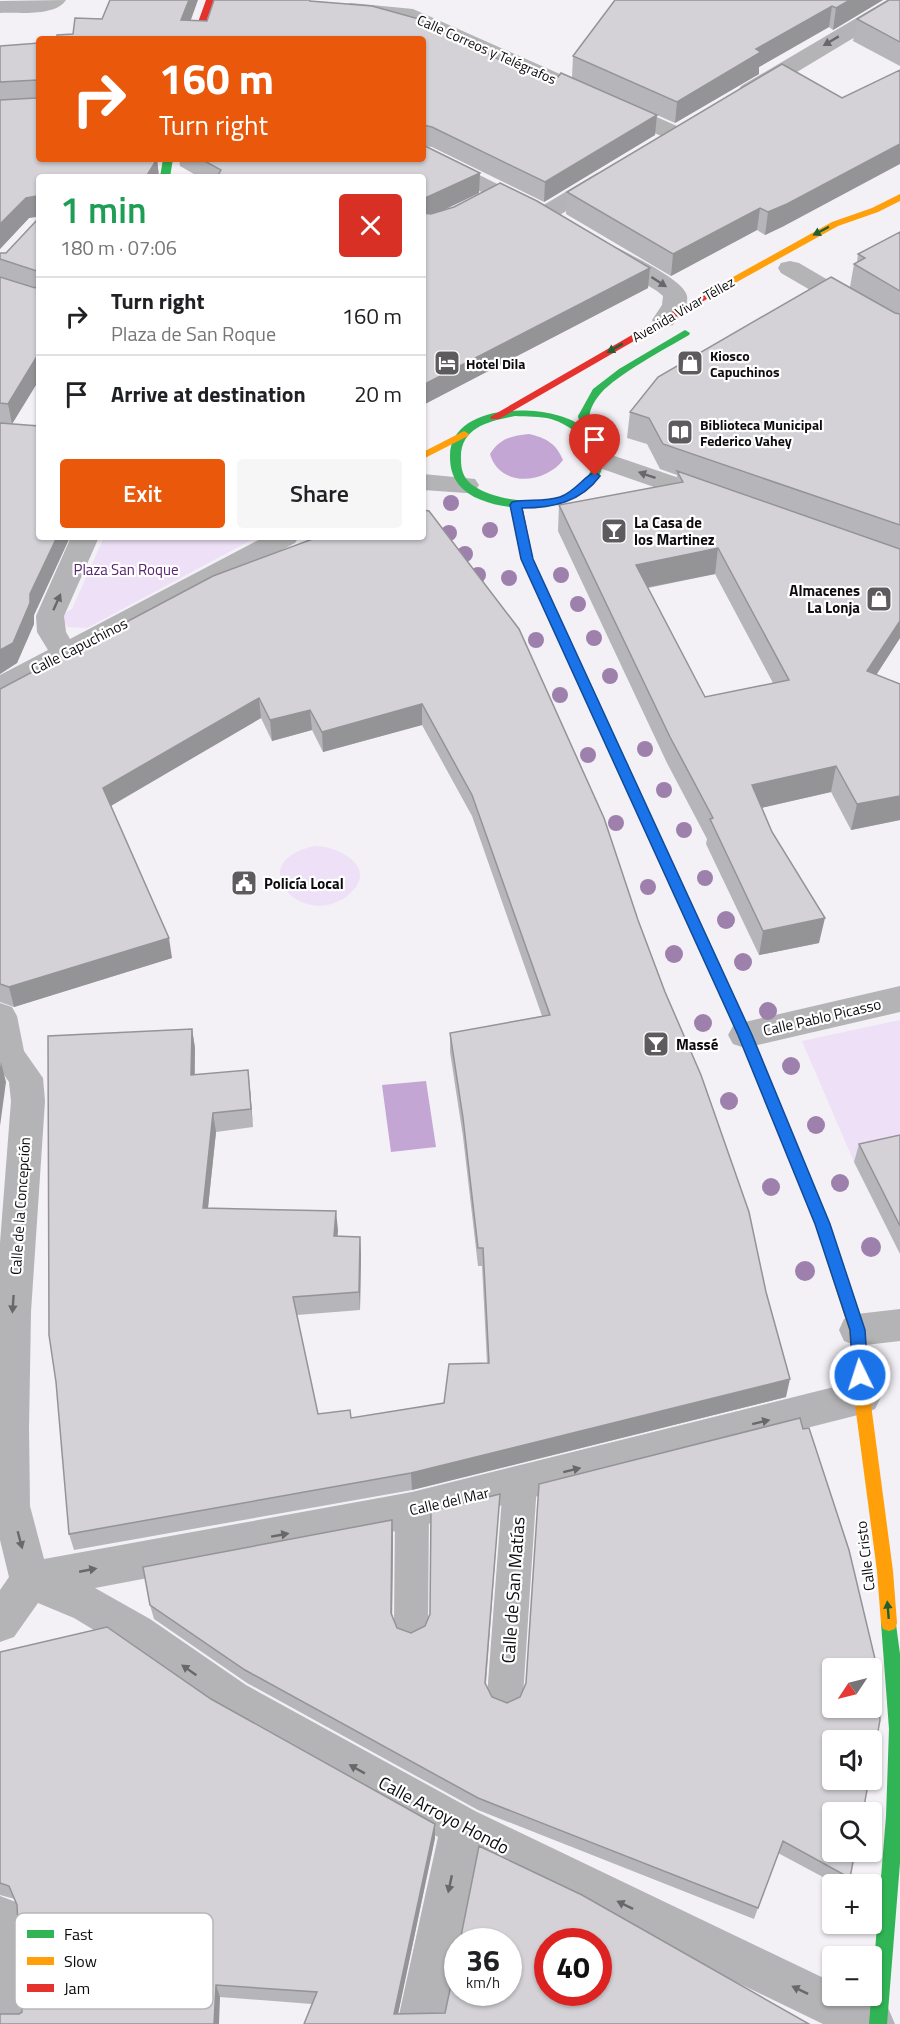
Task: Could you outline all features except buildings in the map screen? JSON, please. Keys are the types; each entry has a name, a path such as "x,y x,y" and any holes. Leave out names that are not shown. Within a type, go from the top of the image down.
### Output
{"street":[{"path":"0,7 47,4 56,0"},
{"path":"197,36 212,0 226,1"},
{"path":"729,104 831,40 900,2"},
{"name":"Calle Correos y Telégrafos","path":"329,8 406,13 678,135"},
{"path":"202,22 209,36"},
{"path":"658,147 699,122"},
{"path":"426,156 490,197 555,220 627,165"},
{"name":"Avenida Vivar Téllez","path":"495,417 775,255 835,224 875,210 900,197"},
{"name":"Avenida Vivar Téllez","path":"828,244 875,210"},
{"path":"596,244 666,286 675,295 674,305 664,320"},
{"path":"790,268 900,332"},
{"name":"Avenida Vivar Téllez","path":"587,435 583,416 597,391 623,371 700,324"},
{"path":"426,454 464,434 477,423 515,413 555,417 573,424 587,435 596,447 600,459 595,476 583,489 564,499 552,502 516,505 479,495 456,473 453,459 455,446 464,434"},
{"path":"600,459 734,506"},
{"path":"426,482 466,485"},
{"name":"Calle Cristo","path":"516,505 527,559 745,1035 831,1245 857,1330 862,1397 885,1571 898,1729 895,1816 878,2024"},
{"path":"67,652 54,639 49,627 50,616 84,540"},
{"name":"Calle Capuchinos","path":"0,687 147,612 279,540"},
{"name":"Calle Pablo Picasso","path":"745,1035 900,999"},
{"name":"Calle de la Concepción","path":"0,1017 8,1055 26,1078 28,1101 10,1369 5,1507 30,1581"},
{"path":"857,1330 900,1325"},
{"name":"Calle del Mar","path":"30,1581 412,1510 862,1397"},
{"path":"0,1623 30,1581"},
{"name":"Calle Arroyo Hondo","path":"30,1581 88,1604 136,1633 231,1699 462,1827 872,2024"},
{"path":"420,2024 462,1827"},
{"path":"0,1918 4,2024"}],"lane":[{"name":"Calle de San Matías","path":"506,1696 520,1484"},
{"path":"411,1627 412,1510"}],"green space":[{"name":"Plaza San Roque","path":"103,540 251,540 87,628 68,627 58,617 72,609"},
{"path":"315,846 326,847 346,855 359,869 360,877 356,886 347,896 329,905 312,905 297,900 286,890 280,878 282,865 293,854"},
{"path":"900,1020 900,1151 854,1162 802,1041"}],"shaded area":[{"path":"529,434 550,442 563,460 555,468 535,478 523,479 503,473 495,465 490,454 498,444 506,439"},
{"path":"426,1081 436,1147 391,1152 382,1085"}],"traffic: fast":[{"path":"166,174 168,162"},
{"path":"587,435 583,416 597,391 623,371 685,333"},
{"path":"515,413 556,417 583,432 597,454 598,466 584,488 554,502 516,504 478,494 464,484 456,471 455,453 462,436 471,426 480,422 515,413"},
{"path":"576,666 745,1035 822,1224"},
{"path":"878,2024 895,1816 898,1729 889,1623"}],"traffic: slow":[{"path":"722,286 835,224 875,210 900,197"},
{"path":"426,454 464,434"},
{"path":"822,1224 857,1330 862,1397 885,1571 889,1623"}],"traffic: jam":[{"path":"197,36 210,0"},
{"path":"495,417 722,286"},
{"path":"516,505 527,559 576,666"}],"place":[{"name":"Hotel Dila","path":"447,363"},
{"name":"Kiosco Capuchinos","path":"690,363"},
{"name":"Biblioteca Municipal Federico Vahey","path":"680,432"},
{"name":"La Casa de los Martinez","path":"614,531"},
{"name":"Almacenes La Lonja","path":"879,599"},
{"name":"Policía Local","path":"244,883"},
{"name":"Massé","path":"656,1044"}],"route":[{"path":"595,476 583,489 564,499 541,505 516,505 527,559 745,1035 831,1245 857,1330 860,1375"}]}
